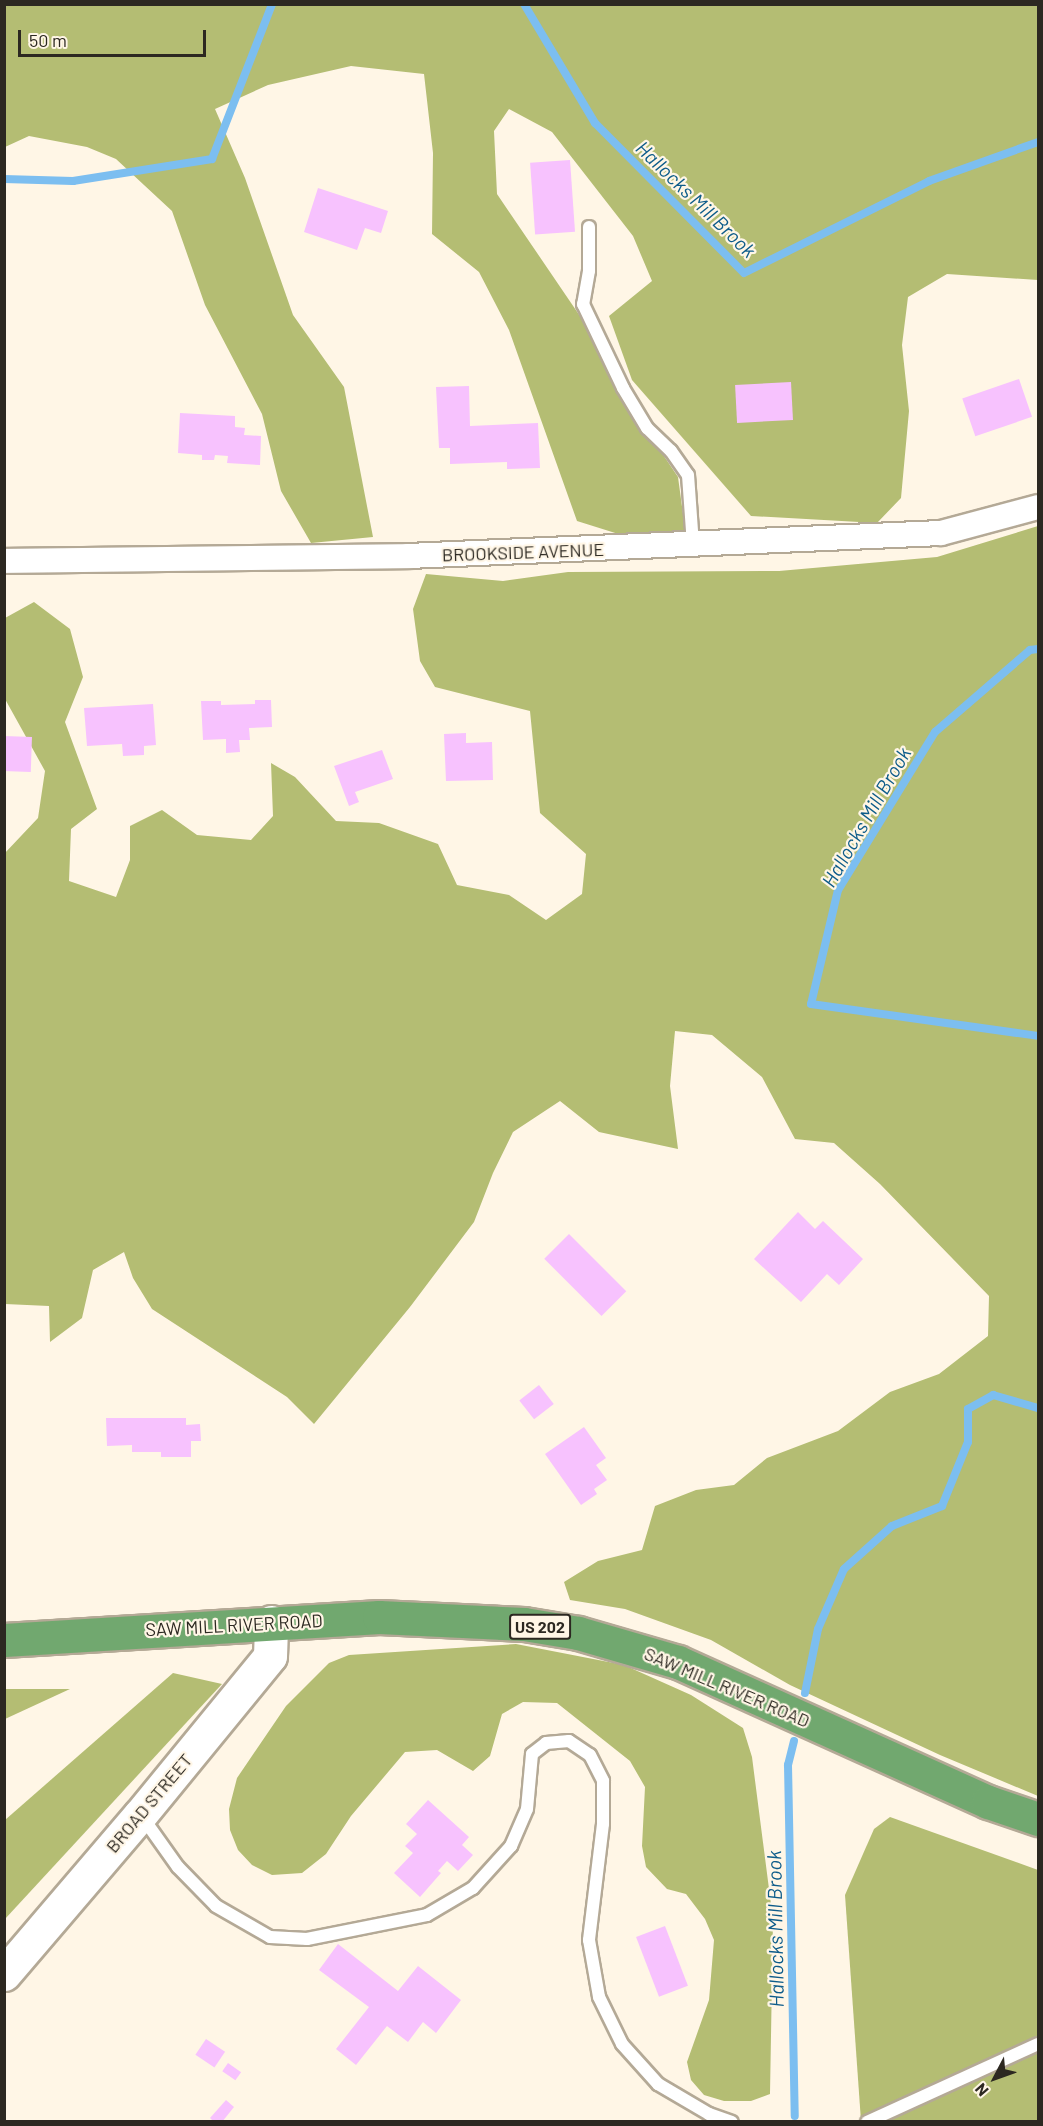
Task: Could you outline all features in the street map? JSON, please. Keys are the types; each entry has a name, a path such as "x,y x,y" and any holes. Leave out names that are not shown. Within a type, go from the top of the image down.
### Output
{"highway":[{"name":"SAW MILL RIVER ROAD","path":"4,1640 379,1617 524,1624 621,1644 678,1662 988,1802 1038,1819"}],"street":[{"name":"BROOKSIDE AVENUE","path":"4,561 408,556 940,533 1038,507"},
{"name":"BROAD STREET","path":"4,1974 140,1815 270,1656 271,1623"}],"lane":[{"path":"589,227 589,271 583,304 623,388 648,428 671,451 688,475 693,545"},
{"path":"140,1815 178,1867 216,1906 270,1937 307,1939 427,1915 473,1888 511,1846 526,1809 532,1754 546,1743 569,1741 590,1755 603,1780 603,1824 589,1940 599,1997 622,2044 658,2084 709,2114 732,2121"},
{"path":"867,2121 1038,2044"}],"green space":[{"path":"4,5 1038,5 1038,280 947,274 908,297 902,345 909,411 901,498 877,523 751,516 632,380 609,316 652,281 633,236 552,132 509,109 494,131 497,194 584,322 617,386 678,477 686,536 628,537 577,521 509,330 479,272 432,234 433,153 424,74 351,66 268,85 215,109 245,178 293,315 344,387 373,537 311,543 281,491 262,414 205,305 172,211 116,159 87,147 29,136 5,147"},
{"path":"1038,526 1038,1796 940,1755 790,1685 711,1640 625,1609 570,1600 564,1582 598,1561 642,1550 655,1506 696,1490 734,1485 767,1458 838,1431 890,1392 939,1374 988,1336 989,1296 880,1184 834,1143 795,1139 762,1077 712,1035 675,1031 670,1086 678,1149 599,1132 560,1101 513,1132 493,1173 474,1222 410,1307 314,1424 287,1397 152,1309 133,1278 124,1252 93,1270 82,1318 50,1342 49,1306 5,1304 4,854 38,818 45,771 5,699 5,618 34,602 70,629 83,677 65,722 97,809 71,829 69,881 116,897 130,860 130,826 162,810 197,835 251,840 273,816 271,763 295,777 336,821 379,823 438,844 457,885 509,895 546,920 582,894 586,854 540,813 530,711 435,687 420,661 413,609 426,574 503,581 568,572 779,571 937,557"},
{"path":"516,1644 624,1665 691,1695 743,1728 752,1757 773,1920 770,2094 751,2101 724,2101 704,2095 691,2080 687,2062 709,2000 714,1940 705,1919 686,1894 667,1889 646,1867 642,1846 645,1787 630,1761 557,1703 523,1702 502,1714 490,1756 473,1771 437,1750 405,1752 351,1816 326,1854 302,1873 272,1875 252,1865 238,1850 230,1830 229,1809 237,1778 286,1706 329,1663 349,1655"},
{"path":"173,1673 222,1684 5,1919 5,1820"},
{"path":"5,1689 70,1689 5,1719"},
{"path":"890,1817 1038,1870 1038,2121 861,2121 845,1895 874,1829"}],"building":[{"path":"570,160 575,232 535,235 530,163"},
{"path":"318,188 388,211 381,233 365,228 357,250 304,232"},
{"path":"1019,379 1032,417 975,436 962,399"},
{"path":"791,382 793,420 737,423 735,385"},
{"path":"469,386 470,426 538,423 540,468 507,469 507,462 450,464 450,448 439,448 436,387"},
{"path":"180,413 235,416 235,427 245,428 244,435 261,436 260,465 227,463 228,456 215,455 214,460 202,460 202,455 178,453"},
{"path":"255,700 271,700 272,727 249,728 250,740 239,740 240,752 226,753 226,739 203,740 201,701 221,701 221,705 255,704"},
{"path":"153,704 156,745 144,746 144,755 123,756 122,744 87,746 84,708"},
{"path":"466,733 466,743 492,742 493,780 446,781 444,734"},
{"path":"4,736 32,737 31,772 4,771"},
{"path":"382,750 393,779 355,792 359,802 349,806 334,766"},
{"path":"798,1212 815,1229 823,1221 863,1259 839,1285 827,1274 801,1302 754,1259"},
{"path":"569,1234 626,1291 602,1316 544,1259"},
{"path":"539,1385 554,1404 534,1419 519,1400"},
{"path":"106,1418 186,1418 186,1425 200,1424 201,1441 191,1441 191,1457 161,1457 161,1452 132,1452 132,1445 107,1446"},
{"path":"584,1427 606,1458 596,1465 607,1480 594,1489 597,1494 581,1505 545,1454"},
{"path":"428,1800 469,1837 462,1845 473,1855 458,1871 447,1861 438,1871 441,1873 420,1897 394,1873 413,1853 405,1846 417,1834 406,1824"},
{"path":"665,1926 688,1986 659,1997 636,1937"},
{"path":"338,1944 398,1991 418,1966 461,2000 436,2033 423,2022 408,2042 387,2026 356,2065 336,2049 369,2007 319,1970"},
{"path":"206,2039 225,2052 214,2068 195,2055"},
{"path":"228,2063 241,2072 235,2080 222,2071"},
{"path":"226,2100 234,2107 222,2122 214,2122 210,2118"}],"waterway":[{"name":"Hallocks Mill Brook","path":"4,179 73,181 212,159 272,4"},
{"name":"Hallocks Mill Brook","path":"524,4 595,123 744,273 929,181 1038,142"},
{"name":"Hallocks Mill Brook","path":"1038,649 1030,650 935,732 838,890 811,1004 1038,1036"},
{"name":"Hallocks Mill Brook","path":"805,1693 818,1629 844,1569 892,1526 942,1506 968,1442 968,1409 993,1395 1038,1408"},
{"name":"Hallocks Mill Brook","path":"794,1741 788,1765 795,2116"}]}
